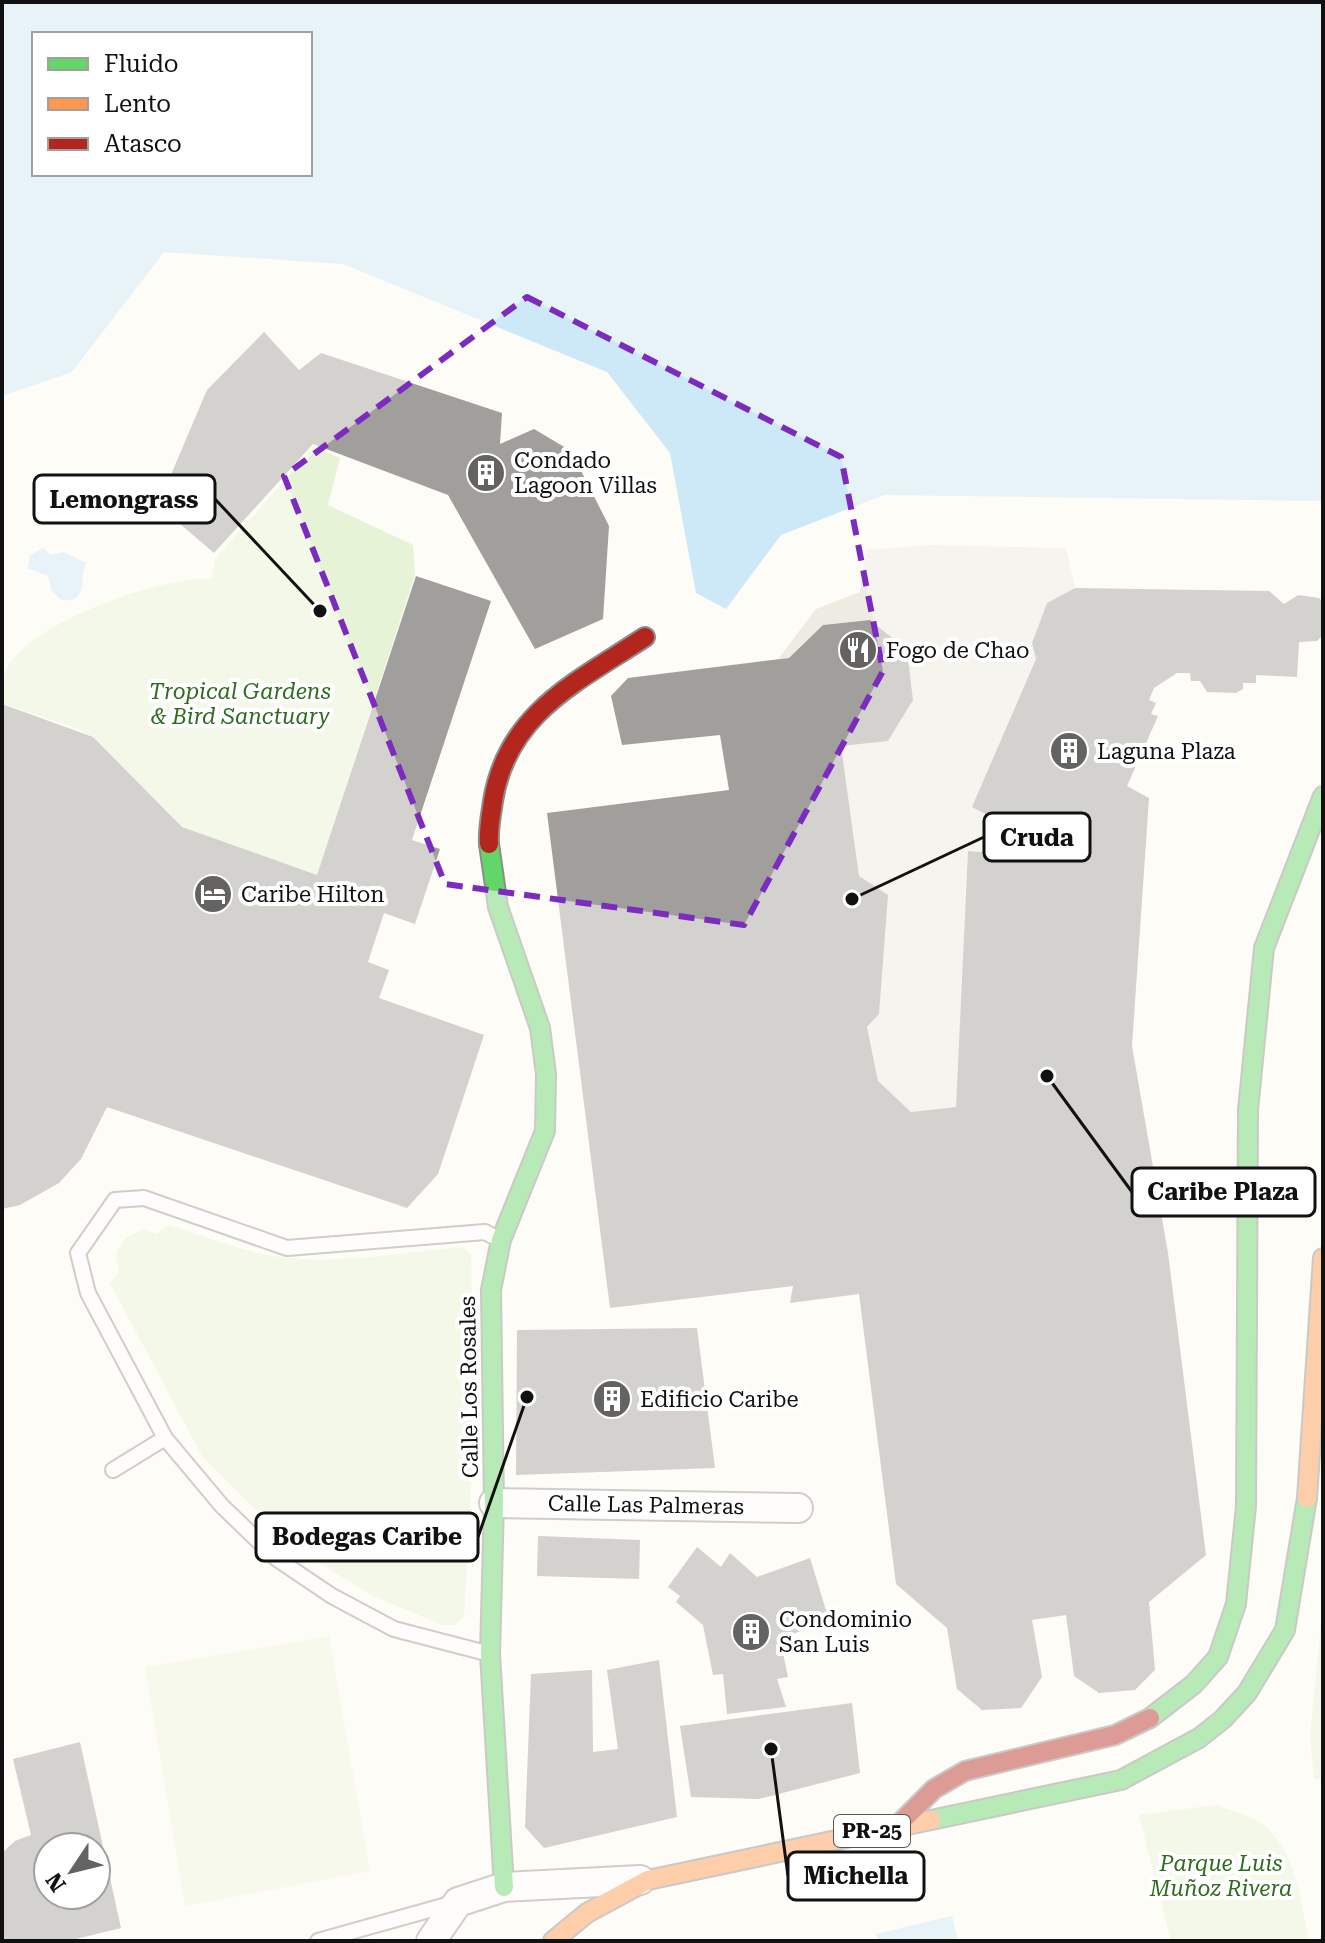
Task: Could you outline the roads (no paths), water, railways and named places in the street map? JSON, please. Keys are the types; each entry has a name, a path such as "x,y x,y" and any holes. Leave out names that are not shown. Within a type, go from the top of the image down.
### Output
{"street":[{"name":"Calle Los Rosales","path":"504,1887 490,1654 494,1503 491,1290 501,1240 545,1131 546,1074 540,1028 498,907 488,833 498,769 526,723 561,692 645,637"},
{"path":"898,1825 934,1789 965,1771 1115,1735 1155,1716 1194,1684 1218,1657 1236,1604 1246,1506 1248,1110 1264,948 1323,796"},
{"name":"PR-25","path":"553,1941 587,1913 648,1880 1121,1780 1199,1738 1247,1693 1285,1630 1307,1505 1323,1258"},
{"name":"Calle Las Palmeras","path":"494,1503 798,1508"},
{"path":"431,1941 458,1902 504,1887 648,1880"}],"lane":[{"path":"490,1654 394,1629 332,1596 277,1559 222,1506 165,1438 88,1293 78,1253 115,1200 144,1198 287,1248 485,1232 501,1240"},
{"path":"113,1470 165,1438"},
{"path":"318,1941 458,1902"}],"water":[{"path":"2,2 1323,2 1323,501 884,495 781,535 726,609 696,593 670,453 607,372 343,264 164,252 72,372 2,396"},
{"path":"43,548 51,555 64,552 86,563 80,594 76,598 61,600 52,591 48,576 28,568 30,555"},
{"path":"952,1916 958,1941 878,1941 876,1934"}],"place":[{"name":"Condado Lagoon Villas","path":"486,473"},
{"name":"Lemongrass","path":"320,611"},
{"name":"Fogo de Chao","path":"858,650"},
{"name":"Laguna Plaza","path":"1069,751"},
{"name":"Caribe Hilton","path":"213,894"},
{"name":"Cruda","path":"852,899"},
{"name":"Caribe Plaza","path":"1047,1076"},
{"name":"Bodegas Caribe","path":"527,1397"},
{"name":"Edificio Caribe","path":"612,1399"},
{"name":"Condominio San Luis","path":"751,1632"},
{"name":"Michella","path":"771,1749"}],"park label":[{"name":"Tropical Gardens & Bird Sanctuary","path":"240,704"},
{"name":"Parque Luis Muñoz Rivera","path":"1221,1876"}]}
